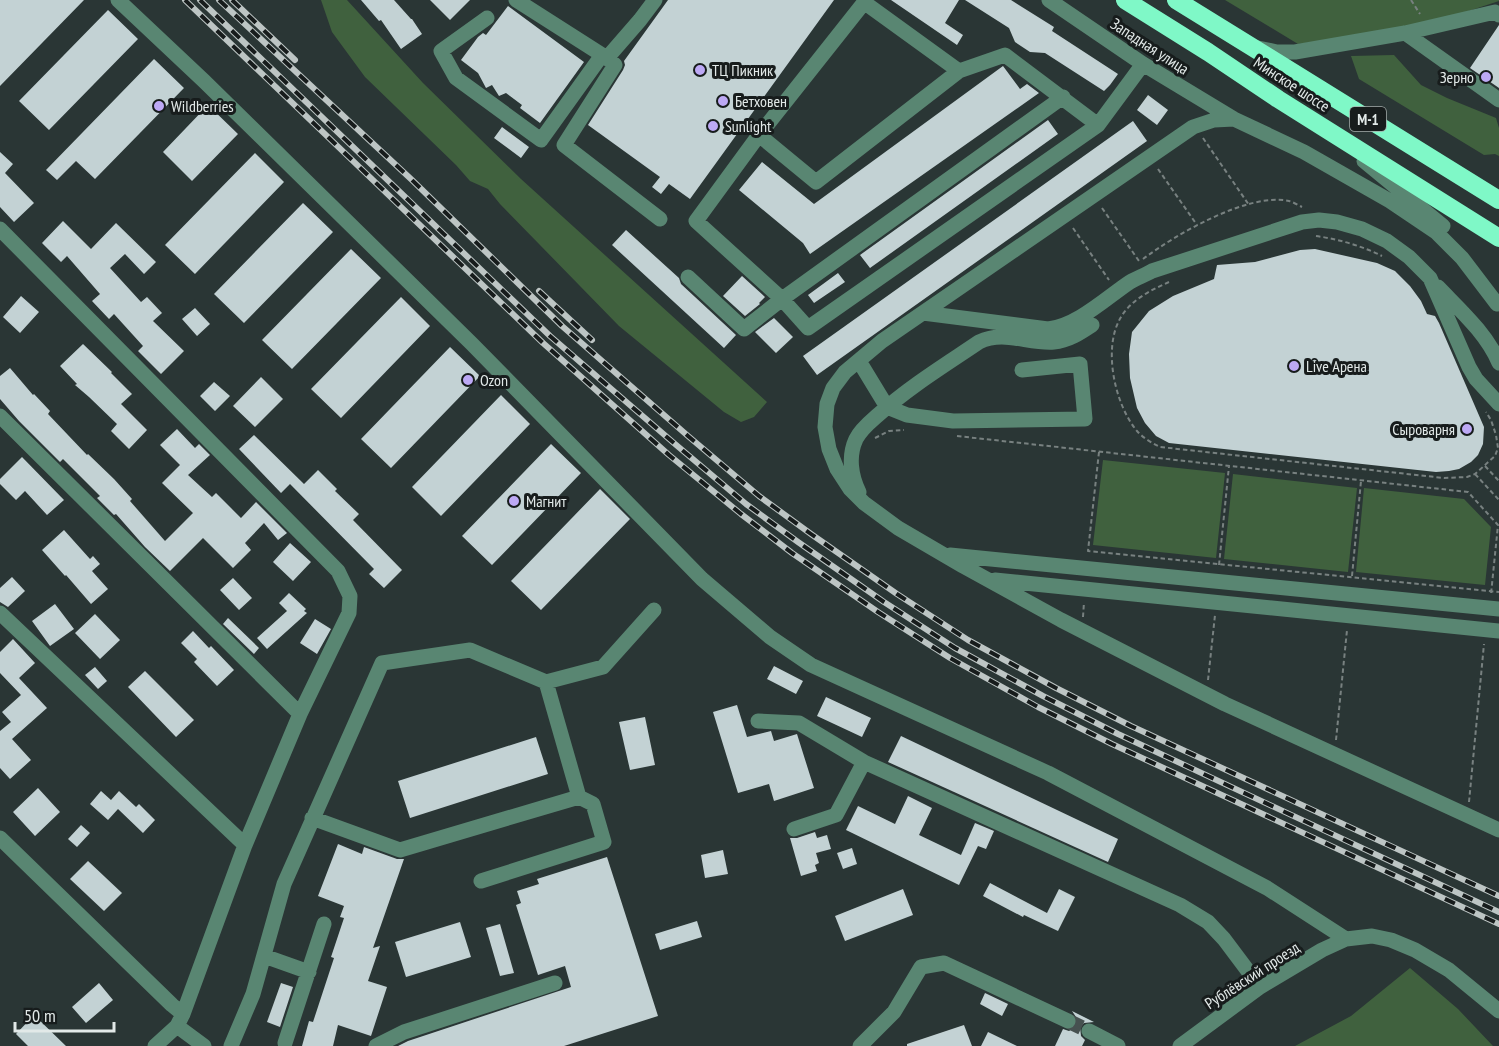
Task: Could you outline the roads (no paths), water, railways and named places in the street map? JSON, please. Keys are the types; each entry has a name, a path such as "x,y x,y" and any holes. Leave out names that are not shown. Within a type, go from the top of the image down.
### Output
{"highway":[{"name":"Минское шоссе","path":"1125,0 1499,238"},
{"name":"Минское шоссе","path":"1176,0 1499,200"}],"street":[{"path":"118,0 204,81 472,344 702,579 770,638 811,665 1048,773 1267,888 1346,939 1372,936 1391,940 1415,950 1449,970 1499,1011"},
{"path":"516,0 615,65 564,145 660,219"},
{"path":"487,18 441,51 456,78 541,140 605,57 640,21 655,0"},
{"name":"Западная улица","path":"1049,0 1143,64 1234,119 1305,152 1390,201 1436,232 1462,258 1498,306"},
{"path":"959,71 865,1 759,135 696,221 782,299 808,328 1098,125 1143,64"},
{"path":"1252,47 1277,52 1295,52 1405,33 1495,12 1499,15"},
{"path":"1405,33 1499,100"},
{"path":"759,135 816,182 959,71 1005,55 1098,125"},
{"path":"688,277 744,329 782,299 1063,97"},
{"path":"1234,119 1214,120 1193,127 882,341 845,372 833,388 827,404 825,427 829,449 837,469 850,489 864,503 898,528 988,580 1225,704 1499,830"},
{"path":"1312,121 1446,230 1467,252 1498,306"},
{"path":"923,313 1048,329 1059,328 1072,323 1133,280 1152,271 1302,222 1319,220 1362,229 1387,241 1409,257 1470,321 1486,341 1499,363"},
{"path":"0,229 338,571 350,596 349,614 300,714 245,845 180,1020 155,1046"},
{"path":"1430,278 1469,367 1492,407"},
{"path":"864,503 853,477 851,464 856,438 896,399 988,338 998,336 1053,342 1073,337 1092,325"},
{"path":"859,360 887,407 907,416 954,421 1085,419 1080,364 1022,370"},
{"path":"0,416 300,714"},
{"path":"943,554 1494,609"},
{"path":"988,580 1493,630"},
{"path":"231,1046 253,994 284,884 382,663 470,650 546,682 603,666 654,610"},
{"path":"0,613 245,845"},
{"path":"546,682 579,797"},
{"path":"758,721 799,723 864,762 1179,905 1208,922 1224,939 1260,987"},
{"path":"794,829 836,815 864,762"},
{"path":"312,818 400,850 579,797 593,804 604,842 481,881"},
{"path":"0,838 172,1005 180,1020 204,1046"},
{"path":"285,1043 324,924"},
{"name":"Рублёвский проезд","path":"1180,1046 1260,987 1322,950 1346,939"},
{"path":"264,956 309,972"},
{"path":"860,1046 894,1012 921,967 944,963 1068,1021"},
{"path":"376,1046 404,1032 555,983"},
{"path":"1089,1031 1118,1046"}],"tunnel":[{"path":"1068,1021 1089,1031"}],"railway":[{"path":"185,0 543,343 669,455 792,553 950,658 1038,707 1112,744 1499,924"},
{"path":"200,0 550,336 746,504 798,542 955,648 1043,696 1118,734 1499,912"},
{"path":"219,0 412,180 562,326 759,496 811,534 968,640 1056,688 1131,726 1499,896"},
{"path":"232,0 295,60"},
{"path":"539,291 592,340"}],"place":[{"name":"ТЦ Пикник","path":"700,70"},
{"name":"Зерно","path":"1486,77"},
{"name":"Бетховен","path":"723,101"},
{"name":"Wildberries","path":"159,106"},
{"name":"Sunlight","path":"713,126"},
{"name":"Live Арена","path":"1294,366"},
{"name":"Ozon","path":"468,380"},
{"name":"Сыроварня","path":"1467,429"},
{"name":"Магнит","path":"514,501"}]}
